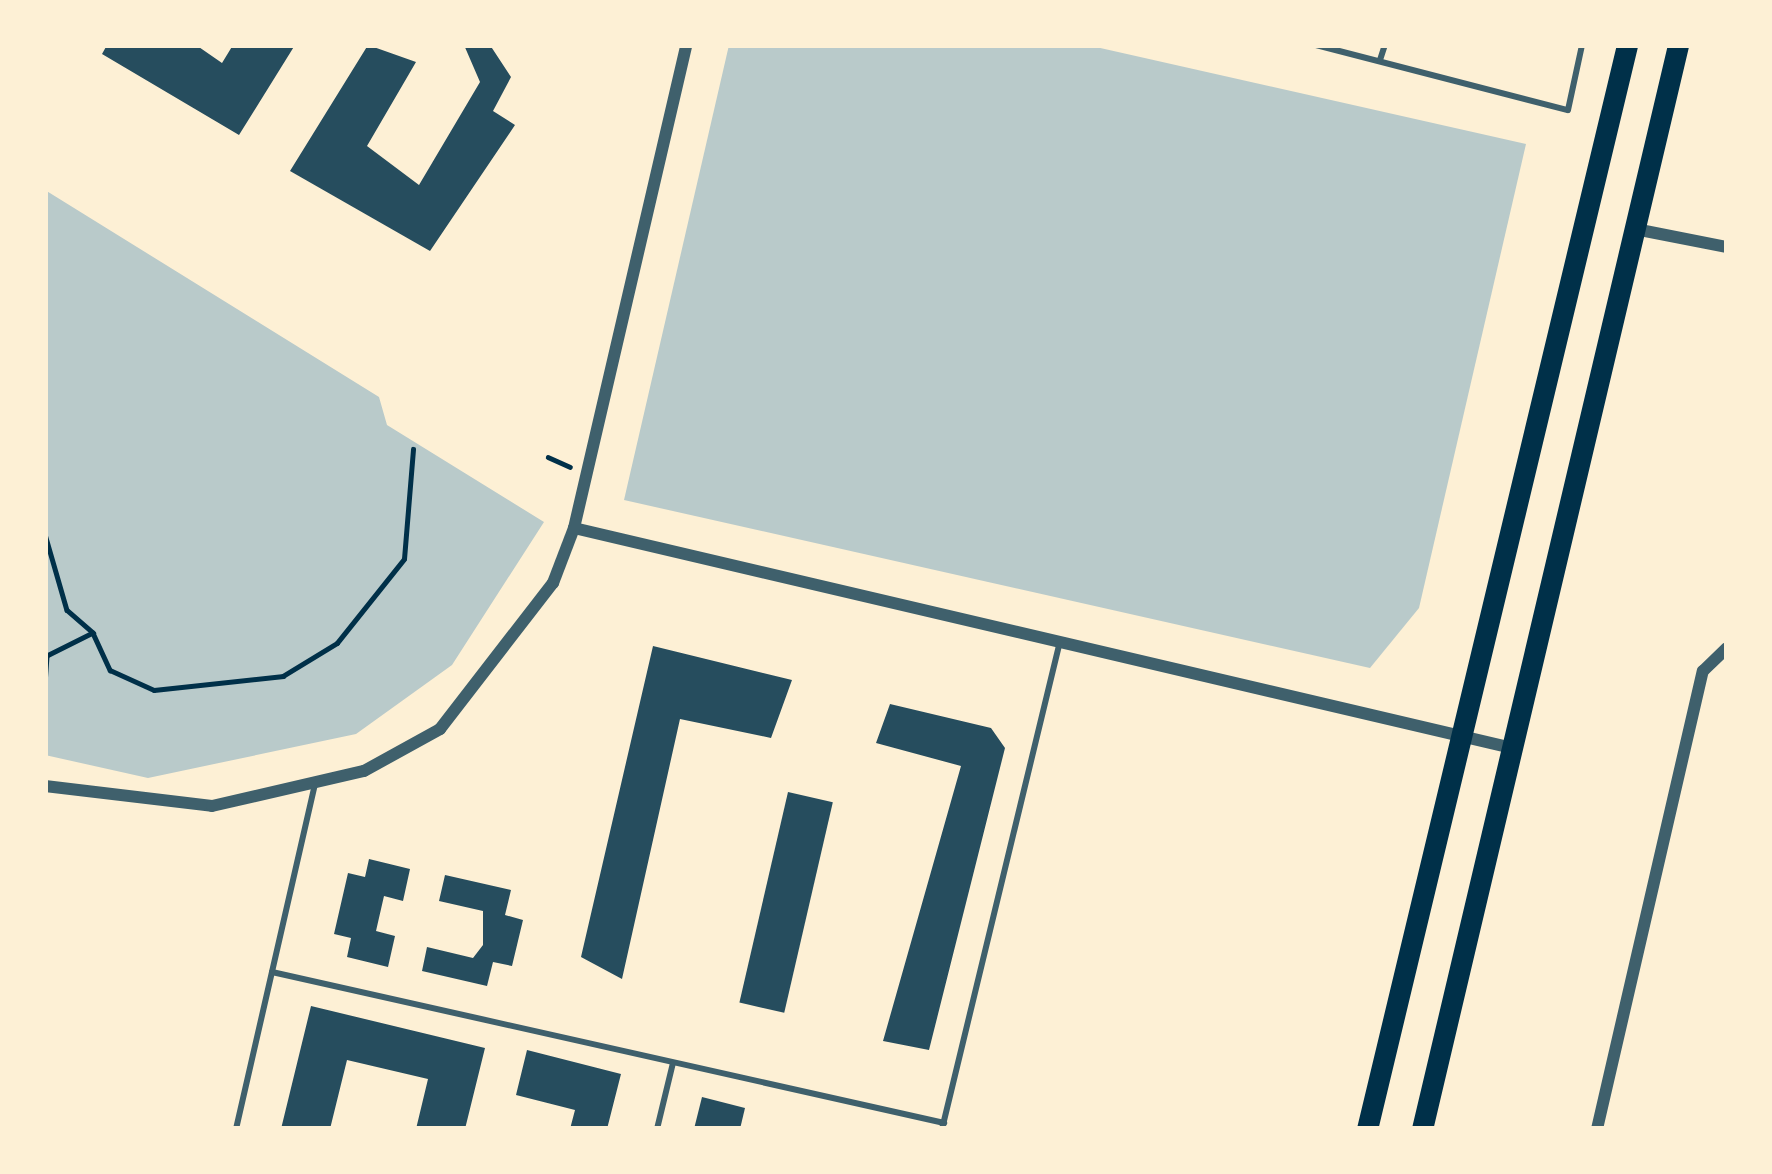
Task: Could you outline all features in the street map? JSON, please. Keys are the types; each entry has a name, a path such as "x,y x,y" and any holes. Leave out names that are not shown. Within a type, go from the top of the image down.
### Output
{"main road":[{"path":"1367,1129 1627,45"},
{"path":"1422,1129 1678,45"}],"street":[{"path":"45,786 212,806 316,784 440,729 554,583 574,528 686,45"},
{"path":"1635,230 1727,247"},
{"path":"574,528 1514,748"},
{"path":"1597,1129 1703,671 1727,648"}],"lane":[{"path":"1316,45 1568,110 1582,45"},
{"path":"1380,60 1384,45"},
{"path":"272,972 943,1126 1060,641"},
{"path":"236,1129 316,784"},
{"path":"657,1129 673,1062"}],"path":[{"path":"45,534 67,610 93,633 110,670 154,691 283,676 338,643 404,560 413,448"},
{"path":"548,457 586,473"},
{"path":"45,682 47,656 93,633"}],"shaded area":[{"path":"729,45 1087,45 1526,144 1419,608 1370,668 624,500"},
{"path":"45,190 379,397 387,425 544,522 452,665 356,734 148,778 45,755"}],"building":[{"path":"107,45 196,45 222,63 233,45 295,45 239,135 102,54"},
{"path":"368,45 416,62 367,146 419,185 480,82 464,45 490,45 511,77 493,111 515,125 430,251 290,171"},
{"path":"653,646 792,680 771,738 680,719 622,979 581,957"},
{"path":"890,704 991,728 1005,748 929,1050 883,1041 961,766 876,743"},
{"path":"788,792 833,802 784,1013 739,1002"},
{"path":"369,859 410,869 403,901 384,896 376,931 395,936 388,967 347,957 351,938 334,934 348,873 365,877"},
{"path":"445,875 511,890 505,915 523,920 512,966 493,962 487,986 422,971 427,947 473,958 483,945 483,911 439,901"},
{"path":"311,1006 485,1048 465,1129 416,1129 428,1079 347,1060 330,1129 281,1129"},
{"path":"527,1050 621,1074 607,1129 570,1129 575,1110 516,1095"},
{"path":"702,1097 745,1108 740,1129 694,1129"}]}
